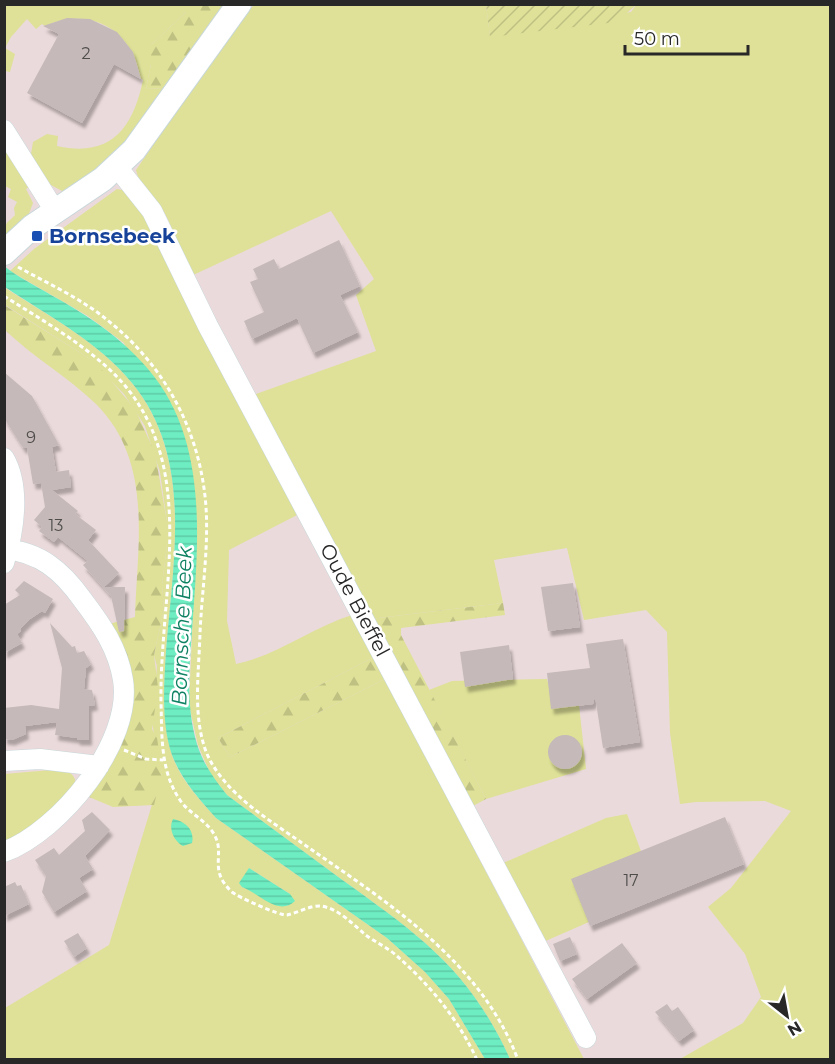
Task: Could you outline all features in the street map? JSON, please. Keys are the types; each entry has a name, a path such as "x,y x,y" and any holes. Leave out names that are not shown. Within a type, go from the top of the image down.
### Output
{"street":[{"path":"9,258 32,227 117,167 134,150 239,4"},
{"path":"4,130 55,212"},
{"name":"Oude Bieffel","path":"117,167 152,211 208,326 586,1038"},
{"path":"4,458 14,491 6,554 40,557 64,575 105,630 118,657 124,683 111,744 99,766 66,808 46,828 4,852"},
{"path":"4,761 40,759 99,766"}],"path":[{"path":"9,258 105,318 140,350 164,378 176,400 195,447 205,496 198,706 207,753 220,775 227,785 266,818 387,902 438,945 466,975 487,1003 518,1059"},
{"path":"4,296 103,363 137,403 157,443 168,485 172,528 161,657 163,759 180,801 199,816 216,836 219,876 233,894 283,915 318,905 334,909 395,954 417,976 451,1016 477,1059"},
{"path":"111,744 146,759 163,759"}],"green space":[{"path":"180,4 185,13 151,45 151,64 146,89 164,88 129,147 64,192 49,184 31,154 33,142 47,134 58,136 57,146 76,149 92,148 105,143 116,136 126,125 139,97 143,80 140,78 136,61 128,46 118,35 106,26 93,21 77,19 61,20 45,26 42,24 36,29 27,19 11,37 5,48 15,54 10,72 5,71 4,5"},
{"path":"486,4 636,5 619,20 608,23 490,37"},
{"path":"180,5 232,5 164,88 146,89 151,64 151,45 185,13"},
{"path":"254,5 486,5 490,36 631,12 636,5 830,5 830,1059 680,1059 743,1023 761,997 745,954 708,907 731,888 791,811 765,801 680,804 670,733 667,632 646,610 584,620 567,548 494,560 503,603 370,619 253,395 376,351 356,295 374,279 331,211 191,276 167,217 144,186 136,170 235,26"},
{"path":"4,145 30,186 26,189 33,203 28,216 5,236 6,225 15,215 14,208 17,202 8,197 11,189 5,186"},
{"path":"117,189 127,191 145,212 299,514 229,550 227,621 236,664 265,655 352,615 374,657 218,738 230,757 385,679 584,1059 510,1059 477,1001 439,956 395,918 227,795 211,775 198,745 189,705 197,520 124,343 88,316 10,271 34,249"},
{"path":"4,287 72,330 119,368 152,413 164,444 172,477 175,512 175,547 165,664 165,717 172,755 185,780 216,818 387,938 425,972 449,999 485,1059 5,1059 5,1008 109,945 162,772 152,723 157,666 154,655 164,609 162,585 167,545 167,522 160,472 145,426 124,394 87,357 5,305","holes":["249,868 290,894 287,906 280,905 242,887"]},
{"path":"4,305 87,357 102,370 135,409 155,453 167,522 167,545 162,585 164,609 154,655 158,688 152,729 157,738 162,772 154,805 113,807 89,797 110,766 121,743 109,624 135,617 138,505 127,452 114,427 96,404 5,330"},
{"path":"503,603 505,615 401,628 401,635 486,799 471,807 370,619"},
{"path":"374,657 385,679 230,757 218,738"},
{"path":"547,679 554,705 579,705 586,769 486,799 429,690 452,681"},
{"path":"56,766 73,775 76,786 37,825 5,842 4,774 51,770"},
{"path":"627,814 653,883 614,911 541,943 501,864 606,818"}],"water":[{"name":"Bornsche Beek","path":"4,266 90,319 138,357 168,397 182,428 191,461 197,529 189,674 191,716 197,744 210,771 227,795 395,918 439,956 477,1001 510,1059 485,1059 449,999 425,972 387,938 216,818 185,780 172,755 166,730 164,703 175,546 175,511 172,477 164,444 152,412 119,368 89,342 5,287"},
{"path":"173,819 188,827 193,838 192,843 183,846 177,841 172,831"},
{"path":"249,868 290,894 295,901 289,905 275,905 242,887 239,883"}],"building":[{"path":"67,18 90,19 117,32 133,52 141,79 114,64 82,123 27,93 59,34 43,26"},
{"path":"339,240 360,286 340,295 358,332 313,353 297,318 252,339 244,321 264,312 250,282 258,279 253,269 274,259 279,269"},
{"path":"4,372 32,396 59,445 52,447 56,472 69,470 71,487 52,490 78,511 75,514 96,530 88,540 119,573 104,587 125,587 124,631 119,632 111,596 83,565 88,561 58,537 54,542 39,531 42,527 34,520 45,507 41,483 33,484 27,448 23,448 4,418"},
{"path":"24,581 53,599 45,613 42,611 20,629 21,631 17,634 22,643 4,653 4,605 20,595 15,590"},
{"path":"573,583 580,627 548,631 541,587"},
{"path":"50,623 72,647 75,646 77,653 84,651 91,664 86,668 84,689 92,690 95,705 89,706 89,740 55,735 57,722 25,726 26,734 12,740 4,739 4,708 31,705 59,709 62,668"},
{"path":"623,639 640,742 603,748 595,696 593,704 551,709 547,673 590,668 586,644"},
{"path":"509,645 513,679 465,687 460,652"},
{"path":"565,735 577,740 582,752 577,764 565,769 553,764 548,752 553,740"},
{"path":"92,812 110,830 85,856 93,869 79,878 87,891 54,912 42,892 46,876 35,860 54,848 59,855 85,831 82,820"},
{"path":"725,817 744,864 590,926 571,879"},
{"path":"15,882 17,886 21,885 29,904 4,916 4,887"},
{"path":"78,933 87,948 74,957 64,941"},
{"path":"570,937 577,954 560,961 553,944"},
{"path":"622,943 637,963 587,999 572,979"},
{"path":"667,1004 672,1011 678,1007 694,1030 679,1041 655,1012"}],"place":[{"name":"Bornsebeek","path":"37,236"}]}
